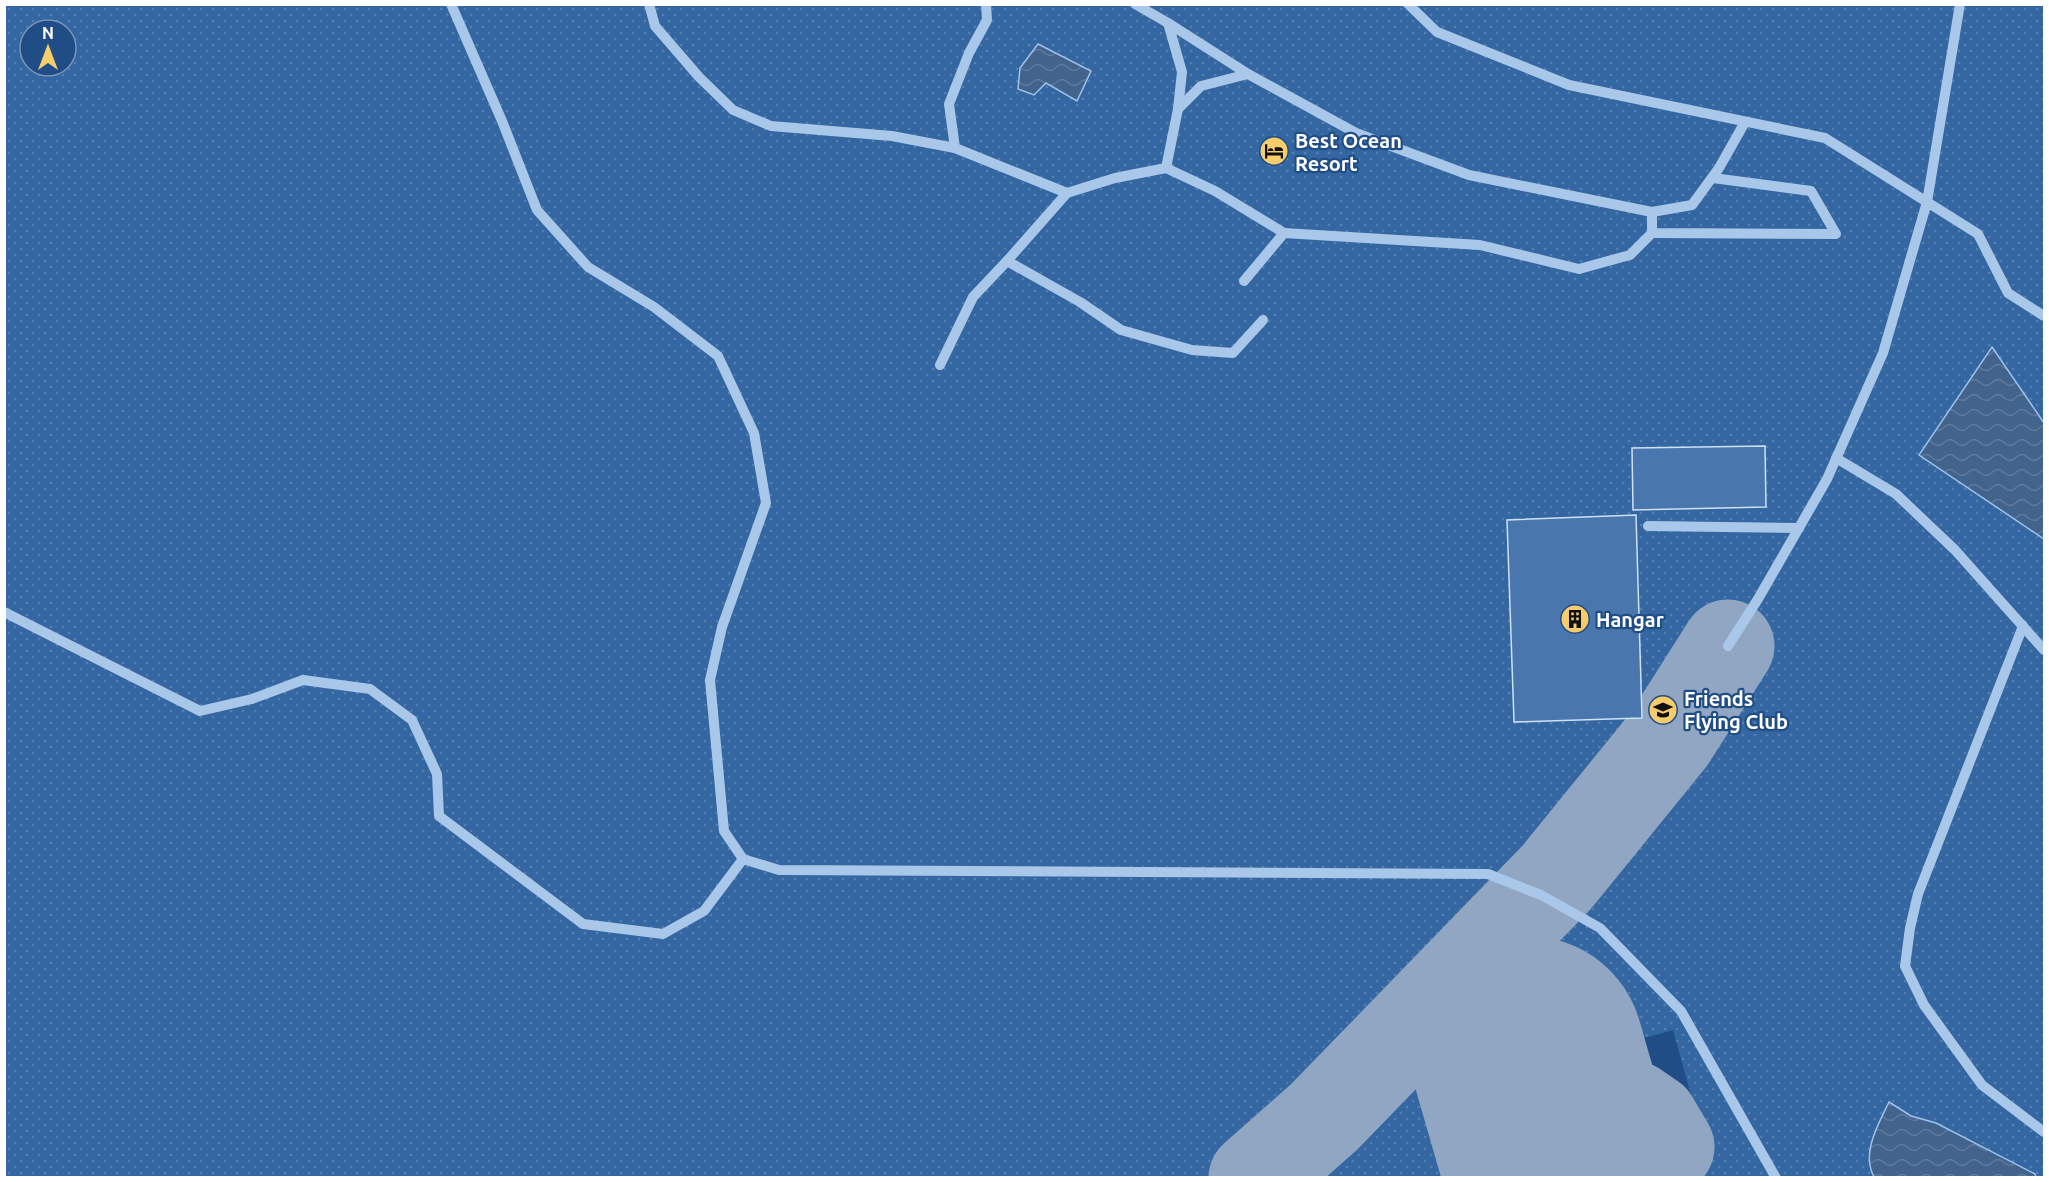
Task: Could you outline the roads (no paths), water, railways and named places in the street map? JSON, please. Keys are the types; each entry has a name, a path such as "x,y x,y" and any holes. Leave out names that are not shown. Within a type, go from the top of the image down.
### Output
{"street":[{"path":"451,4 502,121 537,210 588,267 654,307 718,356 754,433 766,503 722,627 710,680 724,831 743,860 780,870 1488,874 1540,895 1600,928 1681,1011 1776,1178"},
{"path":"649,4 655,26 699,77 733,110 771,126 892,136 955,148 1067,192"},
{"path":"955,148 949,104 969,53 987,20 986,4"},
{"path":"1135,4 1248,74 1356,133 1469,175 1652,212 1692,205 1713,178 1744,122"},
{"path":"1408,4 1437,32 1569,85 1826,138 1978,234 2008,293 2044,316"},
{"path":"1728,646 1827,479 1883,353 1927,202 1960,4"},
{"path":"1166,168 1178,109 1182,72 1168,23"},
{"path":"1178,109 1201,86 1248,74"},
{"path":"940,365 973,297 1067,192 1115,178 1166,168 1215,191 1284,233 1480,245 1579,269 1630,255 1652,233 1652,212"},
{"path":"1652,233 1836,234 1811,191 1713,178"},
{"path":"1244,281 1284,233"},
{"path":"1006,261 1080,302 1121,330 1192,350 1233,353 1263,320"},
{"path":"1836,458 1896,494 1955,550 2044,650"},
{"path":"1648,526 1799,528"},
{"path":"4,612 200,711 252,699 303,680 370,689 412,720 437,774 439,816 583,924 663,934 704,911 743,860"},
{"path":"2023,626 1918,894 1910,928 1905,966 1924,1005 1982,1085 2044,1132"}],"water":[{"path":"1038,44 1091,71 1077,101 1046,83 1034,95 1018,89 1020,68"},
{"path":"1992,347 2044,423 2044,539 1919,455"},
{"path":"1889,1102 1911,1116 1936,1123 2035,1174 2036,1177 1874,1177 1869,1158 1872,1139"}],"place":[{"name":"Best Ocean Resort","path":"1274,151"},
{"name":"Hangar","path":"1575,619"},
{"name":"Friends Flying Club","path":"1663,710"}]}
